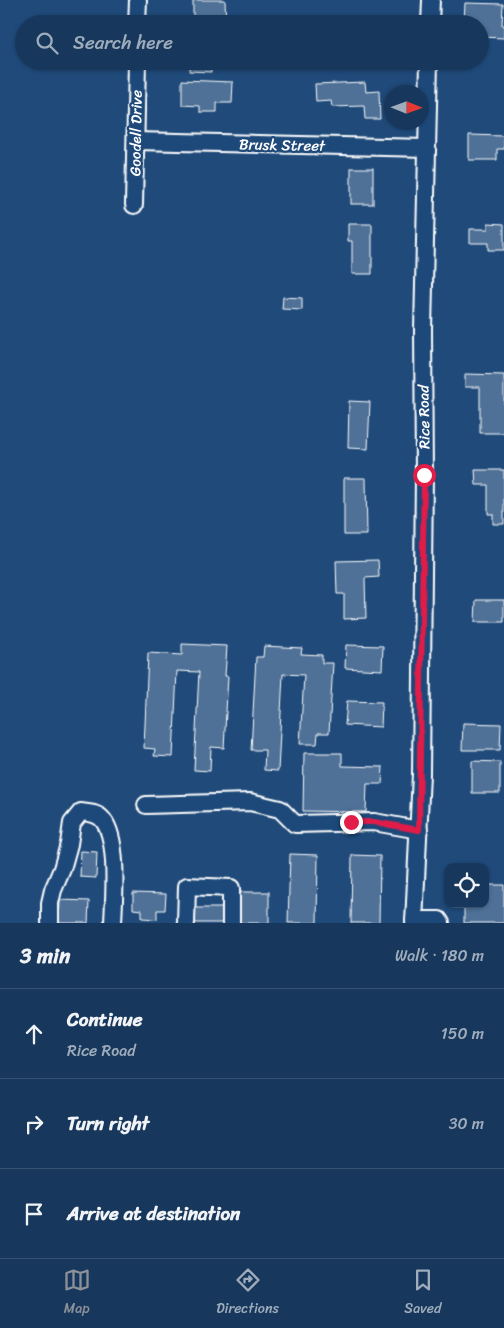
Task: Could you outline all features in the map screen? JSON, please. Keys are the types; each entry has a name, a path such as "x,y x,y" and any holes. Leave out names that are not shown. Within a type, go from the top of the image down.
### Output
{"street":[{"path":"138,0 138,15"},
{"path":"430,15 431,0"},
{"name":"Goodell Drive","path":"134,205 137,70"},
{"name":"Rice Road","path":"414,921 419,830 424,475 423,330 429,70"},
{"name":"Brusk Street","path":"136,141 427,148"},
{"path":"146,805 250,802 280,809 295,824 374,822 419,830"},
{"path":"50,923 50,903 53,890 62,869 69,844 72,823 81,812 97,815 103,820 111,839 115,883 113,923"},
{"path":"186,923 187,886 231,888 231,923"},
{"path":"414,921 439,920 442,923"}],"building":[{"path":"193,0 225,0 226,15 193,15"},
{"path":"465,3 503,4 502,25 504,25 504,38 489,37 489,15 464,15"},
{"path":"211,70 211,72 189,71"},
{"path":"182,80 233,82 232,103 217,103 217,112 200,112 200,106 182,105"},
{"path":"365,82 366,92 379,91 380,119 365,119 364,106 332,107 331,101 316,102 315,84"},
{"path":"469,135 504,136 504,149 497,149 497,160 469,160"},
{"path":"351,168 373,168 373,204 351,204"},
{"path":"488,223 504,224 504,250 488,250 488,243 470,243 470,229 488,229"},
{"path":"348,224 372,224 372,274 352,274 352,241 348,241"},
{"path":"283,297 302,298 302,310 282,309"},
{"path":"465,374 504,375 504,433 480,433 480,387 465,387"},
{"path":"349,401 370,402 368,449 348,448"},
{"path":"475,470 504,470 504,524 493,524 493,514 488,514 488,485 476,485"},
{"path":"344,478 366,478 367,535 344,535"},
{"path":"378,560 379,577 365,578 366,618 344,619 344,594 337,594 336,561"},
{"path":"476,600 504,600 504,622 475,622"},
{"path":"182,644 227,646 225,676 228,676 224,748 211,747 210,771 194,770 199,672 177,671 173,757 154,756 155,749 144,748 148,653 182,655"},
{"path":"346,645 383,646 382,670 345,668"},
{"path":"264,646 302,648 301,654 322,655 322,663 333,663 329,733 318,733 317,744 300,744 304,675 283,674 278,771 264,770 265,750 251,750 256,657 263,657"},
{"path":"347,701 382,702 381,727 345,725"},
{"path":"463,723 501,724 500,750 462,750"},
{"path":"304,753 342,753 342,766 383,767 382,784 367,784 366,812 303,811"},
{"path":"472,761 500,762 500,793 472,793"},
{"path":"81,851 97,852 96,878 80,877"},
{"path":"290,854 318,855 317,923 288,923"},
{"path":"352,855 380,856 379,923 351,923"},
{"path":"489,885 504,885 504,923 464,923 464,908 489,908"},
{"path":"237,892 269,892 269,923 237,923"},
{"path":"133,893 166,894 165,910 157,910 157,919 142,918 142,910 133,909"},
{"path":"60,900 89,901 88,923 59,923"},
{"path":"189,908 229,908 228,923 189,923"}],"route":[{"path":"351,822 374,822 419,830 424,475"}]}
